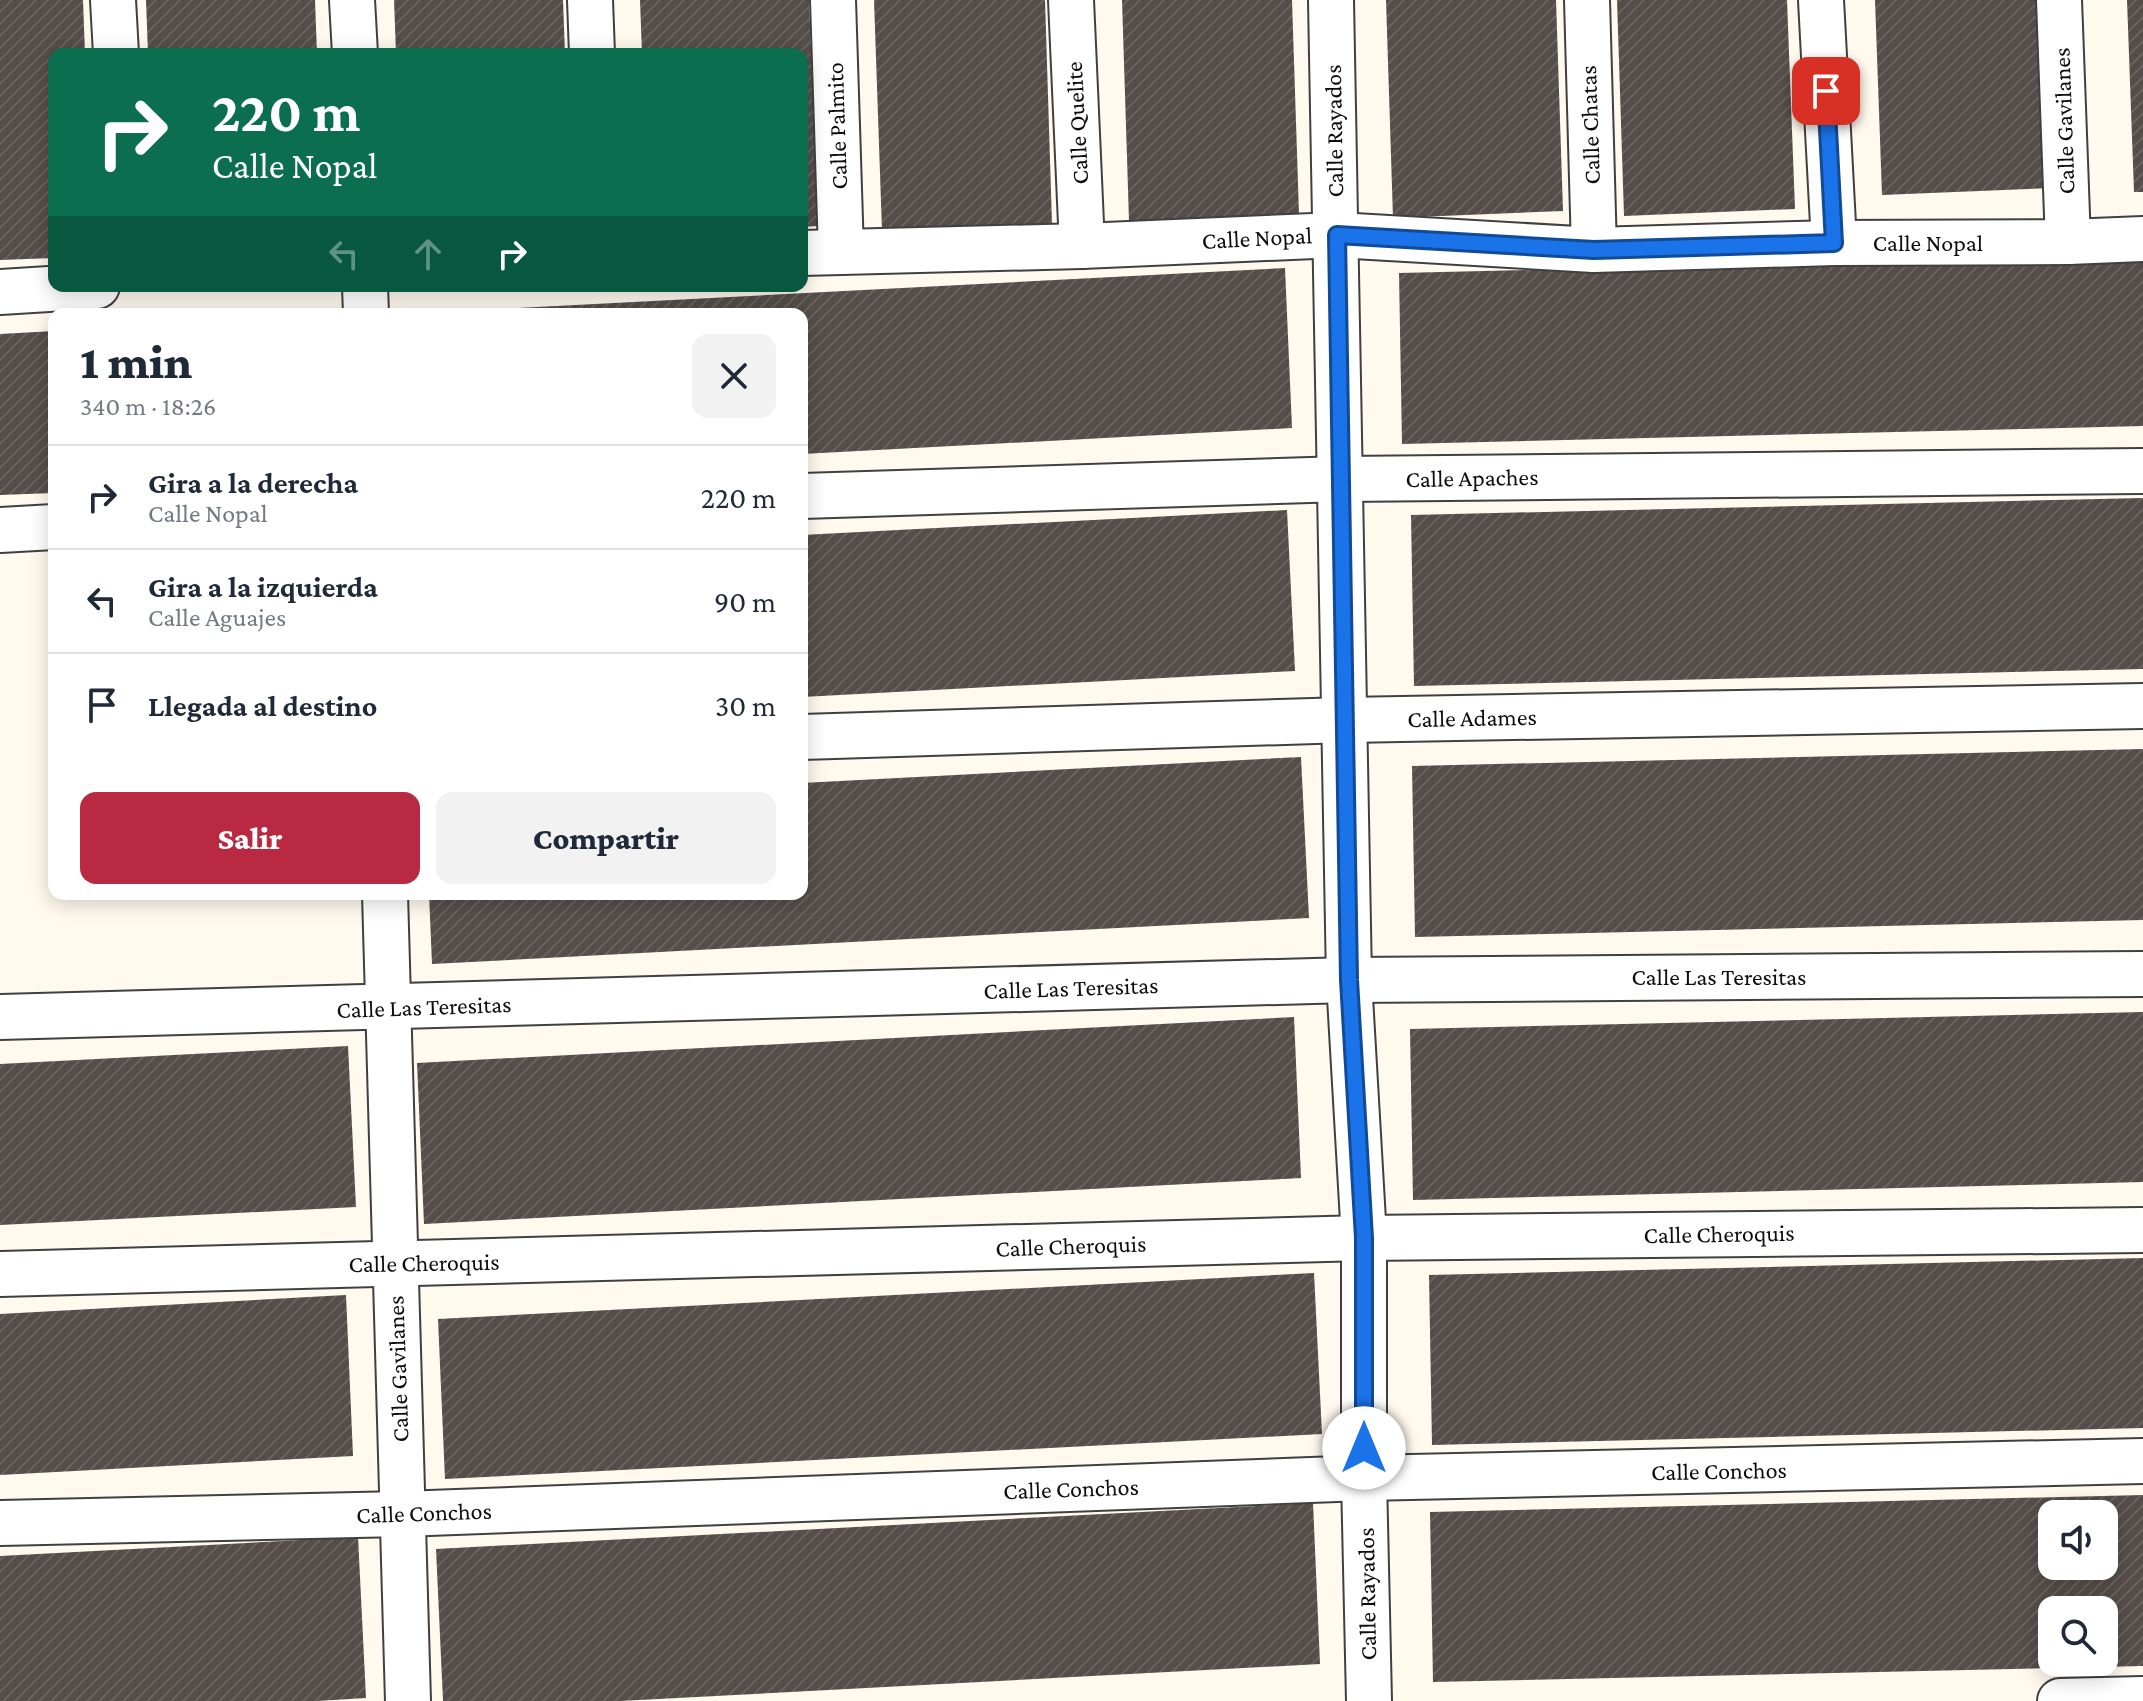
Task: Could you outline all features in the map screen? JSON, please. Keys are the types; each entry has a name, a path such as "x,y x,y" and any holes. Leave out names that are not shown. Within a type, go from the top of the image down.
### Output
{"street":[{"path":"113,0 116,48"},
{"path":"352,0 355,48"},
{"path":"590,0 592,48"},
{"name":"Calle Palmito","path":"822,252 833,0"},
{"name":"Calle Quelite","path":"1071,0 1082,246"},
{"name":"Calle Rayados","path":"1331,0 1349,980 1364,1238 1364,1478 1369,1701"},
{"name":"Calle Chatas","path":"1587,0 1594,250"},
{"path":"1821,0 1834,243"},
{"name":"Calle Gavilanes","path":"2059,0 2068,242"},
{"name":"Calle Nopal","path":"822,252 1082,246 1337,235 1594,250 2143,239"},
{"path":"0,292 48,289"},
{"name":"Calle Apaches","path":"808,496 1342,479 2143,471"},
{"path":"0,530 48,527"},
{"name":"Calle Adames","path":"808,737 1346,720 2143,706"},
{"name":"Calle Gavilanes","path":"385,900 408,1701"},
{"name":"Calle Las Teresitas","path":"0,1017 1349,980 2143,974"},
{"name":"Calle Cheroquis","path":"0,1274 1364,1238 2143,1230"},
{"name":"Calle Conchos","path":"0,1523 402,1514 1364,1478 2143,1461"},
{"path":"2060,1701 2143,1699"}],"building":[{"path":"0,0 83,0 85,48 48,48 48,258 0,260"},
{"path":"146,0 315,0 317,48 148,48"},
{"path":"394,0 563,0 565,48 396,48"},
{"path":"640,0 809,0 818,226 808,227 808,48 642,48"},
{"path":"874,0 1045,0 1052,224 882,231"},
{"path":"1122,0 1292,0 1299,214 1129,221"},
{"path":"1386,0 1556,0 1563,211 1393,218"},
{"path":"1617,0 1787,0 1795,209 1624,216"},
{"path":"1875,0 2045,0 2052,188 1882,195"},
{"path":"2127,0 2143,0 2143,192 2134,192"},
{"path":"2143,256 2143,426 1402,444 1399,273"},
{"path":"1285,268 1292,428 808,454 808,308 518,308"},
{"path":"48,331 48,493 0,495 0,334"},
{"path":"2143,498 2143,669 1414,686 1411,515"},
{"path":"1287,510 1295,671 808,697 808,535"},
{"path":"2143,749 2143,920 1415,937 1412,766"},
{"path":"1301,757 1309,918 432,964 429,900 808,900 808,783"},
{"path":"2143,1012 2143,1182 1413,1200 1410,1029"},
{"path":"1294,1017 1301,1178 424,1224 417,1063"},
{"path":"348,1046 356,1207 0,1225 0,1064"},
{"path":"2143,1258 2143,1428 1432,1445 1429,1275"},
{"path":"1314,1273 1322,1434 445,1479 438,1319"},
{"path":"346,1295 353,1456 0,1475 0,1314"},
{"path":"2143,1495 2143,1666 2118,1667 2118,1596 2038,1596 2038,1668 1433,1682 1430,1512"},
{"path":"1313,1503 1320,1664 620,1701 443,1701 436,1549"},
{"path":"358,1537 366,1698 317,1701 0,1701 0,1556"}],"route":[{"path":"1364,1448 1364,1238 1349,980 1337,235 1594,250 1834,243 1826,91"}]}
